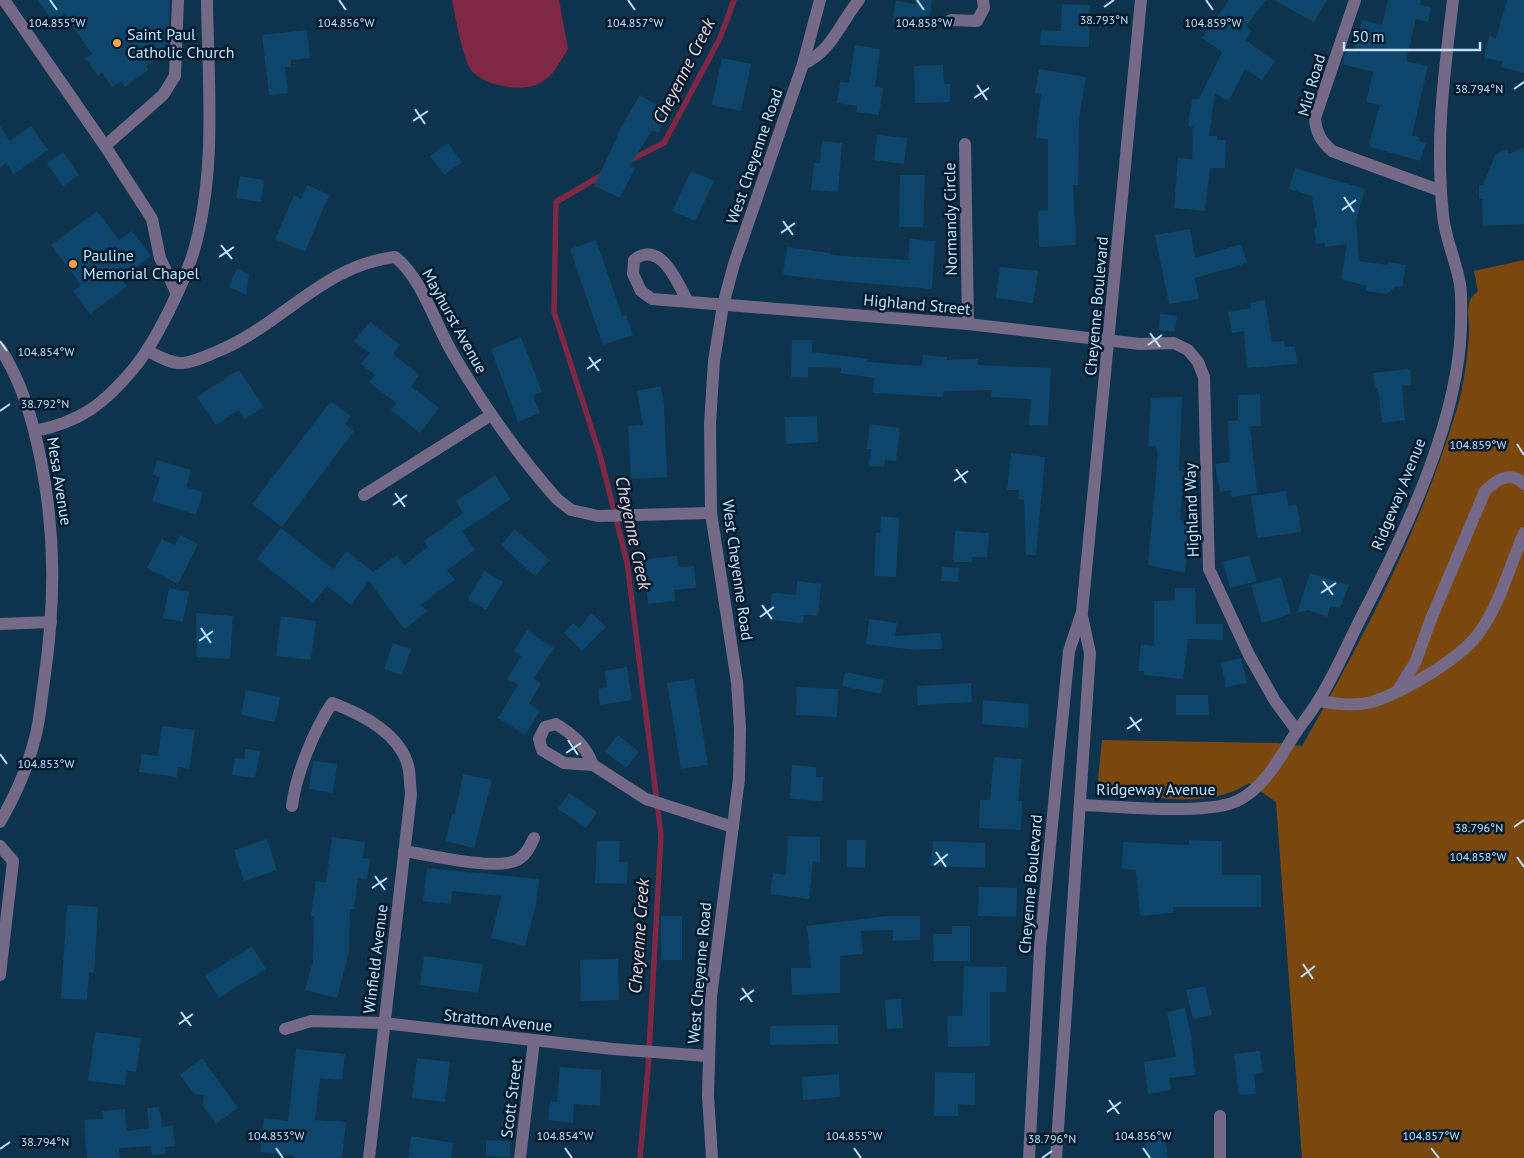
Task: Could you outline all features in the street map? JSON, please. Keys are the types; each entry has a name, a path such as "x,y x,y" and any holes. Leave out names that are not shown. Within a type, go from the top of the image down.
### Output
{"street":[{"path":"4,0 106,146 152,219 160,258 177,294"},
{"path":"106,146 163,95 175,76 178,0"},
{"name":"Mesa Avenue","path":"0,822 16,790 36,738 51,622 54,573 52,533 48,498 35,431 57,427 81,417 103,402 148,351 177,294 194,249 202,212 207,169 209,127 207,0"},
{"name":"West Cheyenne Road","path":"712,1158 708,1056 714,963 739,778 739,703 711,513 711,415 714,361 723,305 734,264 803,64 820,0"},
{"path":"803,64 817,58 833,40 859,0"},
{"path":"951,20 977,21 984,8 983,0"},
{"name":"Cheyenne Boulevard","path":"1030,1158 1040,948 1069,651 1082,616 1141,0"},
{"name":"Mid Road","path":"1355,0 1315,118 1316,131 1323,142 1341,155 1441,191"},
{"name":"Ridgeway Avenue","path":"1081,805 1192,808 1235,802 1249,794 1263,782 1318,701 1380,581 1412,512 1452,394 1459,354 1460,286 1443,219 1441,191 1440,99 1453,0"},
{"name":"Normandy Circle","path":"965,144 968,324"},
{"name":"Highland Street","path":"688,302 669,266 658,257 650,254 640,255 634,260 633,274 645,295 652,299 723,305 968,324 1109,340"},
{"name":"Mayhurst Avenue","path":"148,351 167,360 183,363 203,358 257,333 320,285 363,262 395,256 404,264 414,278 448,345 491,415 557,499 571,510 603,516 711,513"},
{"name":"Highland Way","path":"1109,340 1140,344 1174,343 1188,350 1198,362 1204,377 1209,569 1249,655 1275,701 1297,731"},
{"path":"0,349 11,364 35,431"},
{"path":"364,495 491,415"},
{"path":"1398,690 1415,663 1431,619 1485,491 1494,481 1502,477 1524,484"},
{"path":"1318,701 1347,705 1374,701 1450,661 1480,632 1490,616 1524,533"},
{"name":"Cheyenne Boulevard","path":"1056,1158 1090,653 1082,616"},
{"path":"0,624 51,622"},
{"name":"Winfield Avenue","path":"292,806 298,775 323,717 332,703 355,712 392,739 401,750 409,769 411,794 383,1023 369,1158"},
{"path":"593,765 646,799 733,827"},
{"path":"404,851 498,865 516,861 528,851 534,838"},
{"path":"0,846 13,861 0,975"},
{"name":"Stratton Avenue","path":"285,1029 311,1021 383,1023 534,1041 708,1056"},
{"name":"Scott Street","path":"520,1158 534,1041"},
{"path":"1220,1116 1220,1158"}],"shaded area":[{"path":"452,0 559,0 568,49 550,75 535,85 516,88 486,81 471,70 465,57"},
{"path":"1524,260 1524,1158 1302,1158 1276,802 1249,783 1234,791 1201,799 1166,799 1114,794 1103,788 1098,780 1102,740 1277,743 1302,746 1347,665 1388,583 1408,541 1442,456 1463,383 1469,334 1469,304 1471,298 1478,291 1474,271"}],"building":[{"name":"Saint Paul Catholic Church","path":"38,0 170,0 168,46 152,53 156,59 146,66 148,70 125,87 121,81 112,87 102,73 98,76 85,58 92,54 64,14 53,22"},
{"path":"915,0 932,0 928,27 892,22 896,1 915,4"},
{"path":"1229,0 1266,0 1246,26 1252,31 1245,40 1275,61 1262,80 1245,69 1229,101 1215,94 1209,136 1217,136 1217,140 1226,140 1225,168 1210,168 1205,211 1174,208 1178,158 1192,159 1193,127 1188,126 1192,99 1199,99 1222,52 1202,38"},
{"path":"1274,0 1327,0 1314,22"},
{"path":"1388,0 1421,0 1420,5 1431,7 1428,22 1416,19 1406,61 1428,66 1412,135 1420,138 1419,141 1426,143 1420,161 1370,147 1371,144 1369,143 1380,105 1366,102 1373,72 1342,64 1347,48 1354,50 1362,20 1382,25"},
{"path":"1507,0 1524,0 1524,73 1501,67 1502,61 1484,58 1489,36 1496,38"},
{"path":"1062,4 1090,5 1089,47 1040,45 1041,30 1061,31"},
{"path":"307,30 310,58 291,60 291,67 285,67 288,93 269,95 262,35"},
{"path":"855,45 880,49 875,87 883,88 879,115 856,112 857,106 837,103 840,82 849,83"},
{"path":"722,58 751,64 741,111 712,105"},
{"path":"943,65 944,84 950,84 950,102 915,103 914,66"},
{"path":"1039,69 1086,77 1079,119 1078,185 1073,185 1076,245 1039,247 1038,211 1048,210 1048,139 1036,138 1041,94 1035,93"},
{"path":"640,95 670,113 658,133 652,130 630,166 635,168 620,198 594,186 617,134"},
{"path":"0,126 10,141 31,126 48,150 14,174 6,163 0,168"},
{"path":"877,135 907,138 904,164 874,160"},
{"path":"822,141 842,143 838,192 811,190 814,163 820,163"},
{"path":"448,143 462,162 444,175 430,156"},
{"path":"1524,147 1524,224 1483,226 1482,199 1479,199 1479,185 1483,185 1495,155 1507,149 1509,154"},
{"path":"63,152 79,175 63,186 47,163"},
{"path":"1295,168 1365,189 1356,220 1359,261 1388,265 1388,262 1406,265 1402,287 1396,286 1387,294 1366,291 1366,286 1341,279 1347,244 1325,247 1325,243 1316,244 1314,228 1317,227 1312,196 1289,189"},
{"path":"691,171 714,181 695,221 672,211"},
{"path":"900,175 925,175 923,227 899,227"},
{"path":"240,176 264,180 261,202 236,198"},
{"path":"307,185 329,195 305,252 275,239 294,195 301,199"},
{"name":"Pauline Memorial Chapel","path":"97,211 119,240 132,231 151,256 121,279 127,286 90,314 73,291 81,285 51,245"},
{"path":"1190,229 1195,258 1241,244 1247,263 1195,278 1199,299 1169,304 1155,235"},
{"path":"910,239 935,241 932,289 783,275 787,247 830,253 830,255 908,260"},
{"path":"596,240 622,316 626,315 633,335 603,345 570,249"},
{"path":"1000,267 1038,271 1033,303 996,298"},
{"path":"237,268 249,274 246,295 229,287"},
{"path":"1265,300 1272,342 1284,341 1285,347 1295,346 1297,364 1247,368 1244,331 1232,333 1228,312 1251,308 1250,303"},
{"path":"1160,314 1177,316 1175,332 1159,330"},
{"path":"370,322 400,345 393,354 419,375 411,386 439,408 420,433 391,410 396,403 369,382 375,375 361,364 370,353 354,341"},
{"path":"521,337 542,392 533,395 540,413 518,422 491,349"},
{"path":"792,340 812,340 812,352 868,359 867,362 922,366 923,355 947,357 947,360 978,359 978,365 1051,368 1048,426 1029,425 1031,399 991,397 992,390 944,391 943,397 873,393 874,378 840,373 841,368 808,367 808,378 791,377"},
{"path":"1410,369 1411,385 1402,386 1405,420 1382,423 1378,388 1375,388 1373,373"},
{"path":"239,370 264,407 245,419 239,410 216,425 197,397"},
{"path":"661,386 664,405 667,477 631,479 628,426 643,425 637,391"},
{"path":"1260,394 1261,426 1250,426 1257,493 1232,497 1231,490 1220,492 1215,464 1230,462 1228,421 1238,420 1238,395"},
{"path":"1182,397 1179,471 1184,472 1180,520 1194,522 1192,545 1188,544 1185,573 1148,565 1158,453 1156,446 1148,446 1151,398"},
{"path":"331,401 351,416 345,424 354,431 282,527 252,504"},
{"path":"817,416 818,442 786,444 785,417"},
{"path":"870,424 900,428 896,461 885,460 884,467 869,466 871,449 867,449"},
{"path":"1011,453 1045,457 1036,555 1026,555 1024,500 1018,499 1019,490 1007,490"},
{"path":"157,460 191,470 186,487 203,492 196,515 152,501 160,477 153,474"},
{"path":"495,475 511,499 462,531 475,550 447,570 455,580 421,604 427,612 404,629 369,581 351,605 327,586 313,603 257,559 281,528 333,569 347,551 373,572 397,555 404,565 428,547 424,541 463,513 456,501"},
{"path":"1286,491 1288,506 1297,505 1301,532 1257,538 1251,496"},
{"path":"881,516 899,518 896,577 874,576 876,533 880,533"},
{"path":"515,529 550,560 535,576 501,545"},
{"path":"955,531 989,533 987,557 972,557 972,562 953,562"},
{"path":"180,535 198,544 178,584 147,568 162,539 175,545"},
{"path":"1249,555 1257,581 1230,588 1223,562"},
{"path":"677,556 679,567 694,566 696,588 674,590 675,601 648,604 643,559"},
{"path":"942,567 959,568 958,582 941,581"},
{"path":"484,571 503,582 486,610 468,599"},
{"path":"1310,573 1349,585 1340,608 1330,606 1327,617 1308,610 1297,613"},
{"path":"1281,577 1291,614 1262,623 1251,585"},
{"path":"797,581 821,584 818,616 804,615 803,623 769,620 772,593 796,595"},
{"path":"169,588 189,592 183,622 163,618"},
{"path":"1175,588 1195,588 1196,624 1223,624 1223,640 1188,639 1183,679 1144,675 1144,671 1138,671 1141,644 1154,646 1154,601 1175,600"},
{"path":"196,613 233,616 230,659 197,657"},
{"path":"591,613 606,627 582,651 564,633 573,623 580,628"},
{"path":"281,616 316,621 311,660 276,656"},
{"path":"869,619 897,623 895,636 941,633 942,649 916,650 866,644"},
{"path":"527,630 554,648 533,679 541,683 529,704 540,711 525,735 498,718 518,685 507,679 521,656 514,651"},
{"path":"393,643 411,649 402,675 384,669"},
{"path":"1241,658 1247,683 1226,687 1221,663"},
{"path":"627,667 632,700 600,705 598,689 607,687 605,671"},
{"path":"845,672 884,680 881,694 842,686"},
{"path":"694,679 708,765 681,769 667,683"},
{"path":"971,683 972,702 918,705 917,686"},
{"path":"797,687 838,689 837,717 796,715"},
{"path":"246,690 280,697 275,722 241,715"},
{"path":"1176,695 1208,695 1209,715 1176,715"},
{"path":"983,700 1029,704 1028,728 982,724"},
{"path":"162,726 195,730 189,769 178,767 177,777 139,772 142,754 158,756"},
{"path":"618,735 639,752 626,768 605,751"},
{"path":"245,749 260,751 255,778 232,775 235,758 244,759"},
{"path":"994,757 1022,759 1018,801 1022,801 1021,830 979,828 980,800 990,800"},
{"path":"313,761 337,764 333,793 309,789"},
{"path":"792,765 816,767 816,777 823,777 822,801 790,799"},
{"path":"463,774 492,780 474,848 445,841 452,814 455,814"},
{"path":"569,793 597,812 586,828 558,809"},
{"path":"788,836 820,837 820,862 813,861 809,899 770,894 773,873 786,875"},
{"path":"332,837 365,842 363,858 370,859 367,879 358,878 354,909 350,909 349,952 337,998 305,990 313,961 314,916 311,916 316,881 326,883"},
{"path":"267,839 277,870 244,881 234,850"},
{"path":"847,840 866,840 865,868 847,867"},
{"path":"1189,840 1222,841 1222,875 1261,875 1261,907 1173,907 1173,913 1140,916 1136,870 1122,869 1123,842 1189,845"},
{"path":"597,841 620,841 619,862 628,862 627,884 595,883"},
{"path":"933,841 985,843 985,868 931,866"},
{"path":"427,868 539,879 536,904 525,946 491,938 501,896 452,891 451,904 423,901"},
{"path":"979,887 1017,888 1016,917 978,916"},
{"path":"67,905 98,907 94,973 89,972 87,1000 61,999"},
{"path":"661,916 682,916 682,960 661,960"},
{"path":"887,916 920,916 920,940 893,941 893,930 861,931 863,954 840,956 840,993 792,995 791,968 811,968 807,926"},
{"path":"952,926 970,926 970,961 934,961 933,934 952,934"},
{"path":"252,946 266,969 219,998 205,976"},
{"path":"424,956 483,964 478,993 420,985"},
{"path":"618,959 619,1000 581,1001 580,960"},
{"path":"964,966 1007,967 1006,992 990,992 990,1046 948,1047 947,1016 962,1016"},
{"path":"1205,986 1212,1015 1193,1019 1186,990"},
{"path":"901,999 903,1028 887,1029 885,1000"},
{"path":"1185,1008 1191,1035 1195,1075 1169,1078 1171,1090 1148,1094 1144,1062 1176,1057 1167,1012"},
{"path":"838,1025 838,1044 770,1045 770,1026"},
{"path":"95,1032 141,1038 136,1072 127,1071 125,1085 88,1081"},
{"path":"296,1049 345,1054 342,1080 320,1078 315,1120 346,1122 342,1158 295,1158 295,1156 260,1152 264,1118 288,1121"},
{"path":"1260,1051 1263,1073 1254,1074 1256,1094 1239,1095 1234,1054"},
{"path":"202,1058 238,1108 216,1124 203,1106 204,1095 194,1094 180,1075"},
{"path":"417,1058 450,1062 445,1102 412,1098"},
{"path":"560,1067 601,1070 600,1106 574,1104 573,1123 548,1120 550,1101 557,1102"},
{"path":"935,1072 975,1073 975,1105 958,1104 958,1116 934,1116"},
{"path":"839,1074 840,1097 803,1100 802,1077"},
{"path":"159,1107 162,1127 173,1125 175,1146 165,1147 166,1154 152,1155 151,1146 119,1148 120,1158 87,1158 84,1120 103,1119 102,1111 125,1109 127,1131 149,1128 147,1108"},
{"path":"1164,1132 1168,1158 1147,1158 1144,1135"},
{"path":"411,1136 453,1143 451,1158 408,1158"},
{"path":"486,1140 510,1141 510,1157 486,1156"}],"waterway":[{"name":"Cheyenne Creek","path":"630,160 664,143 720,38 734,0"},
{"name":"Cheyenne Creek","path":"604,174 556,202 554,312 600,455 627,562 661,835 648,1069 640,1158"}],"place":[{"name":"Saint Paul Catholic Church","path":"117,43"},
{"name":"Pauline Memorial Chapel","path":"73,264"}]}
